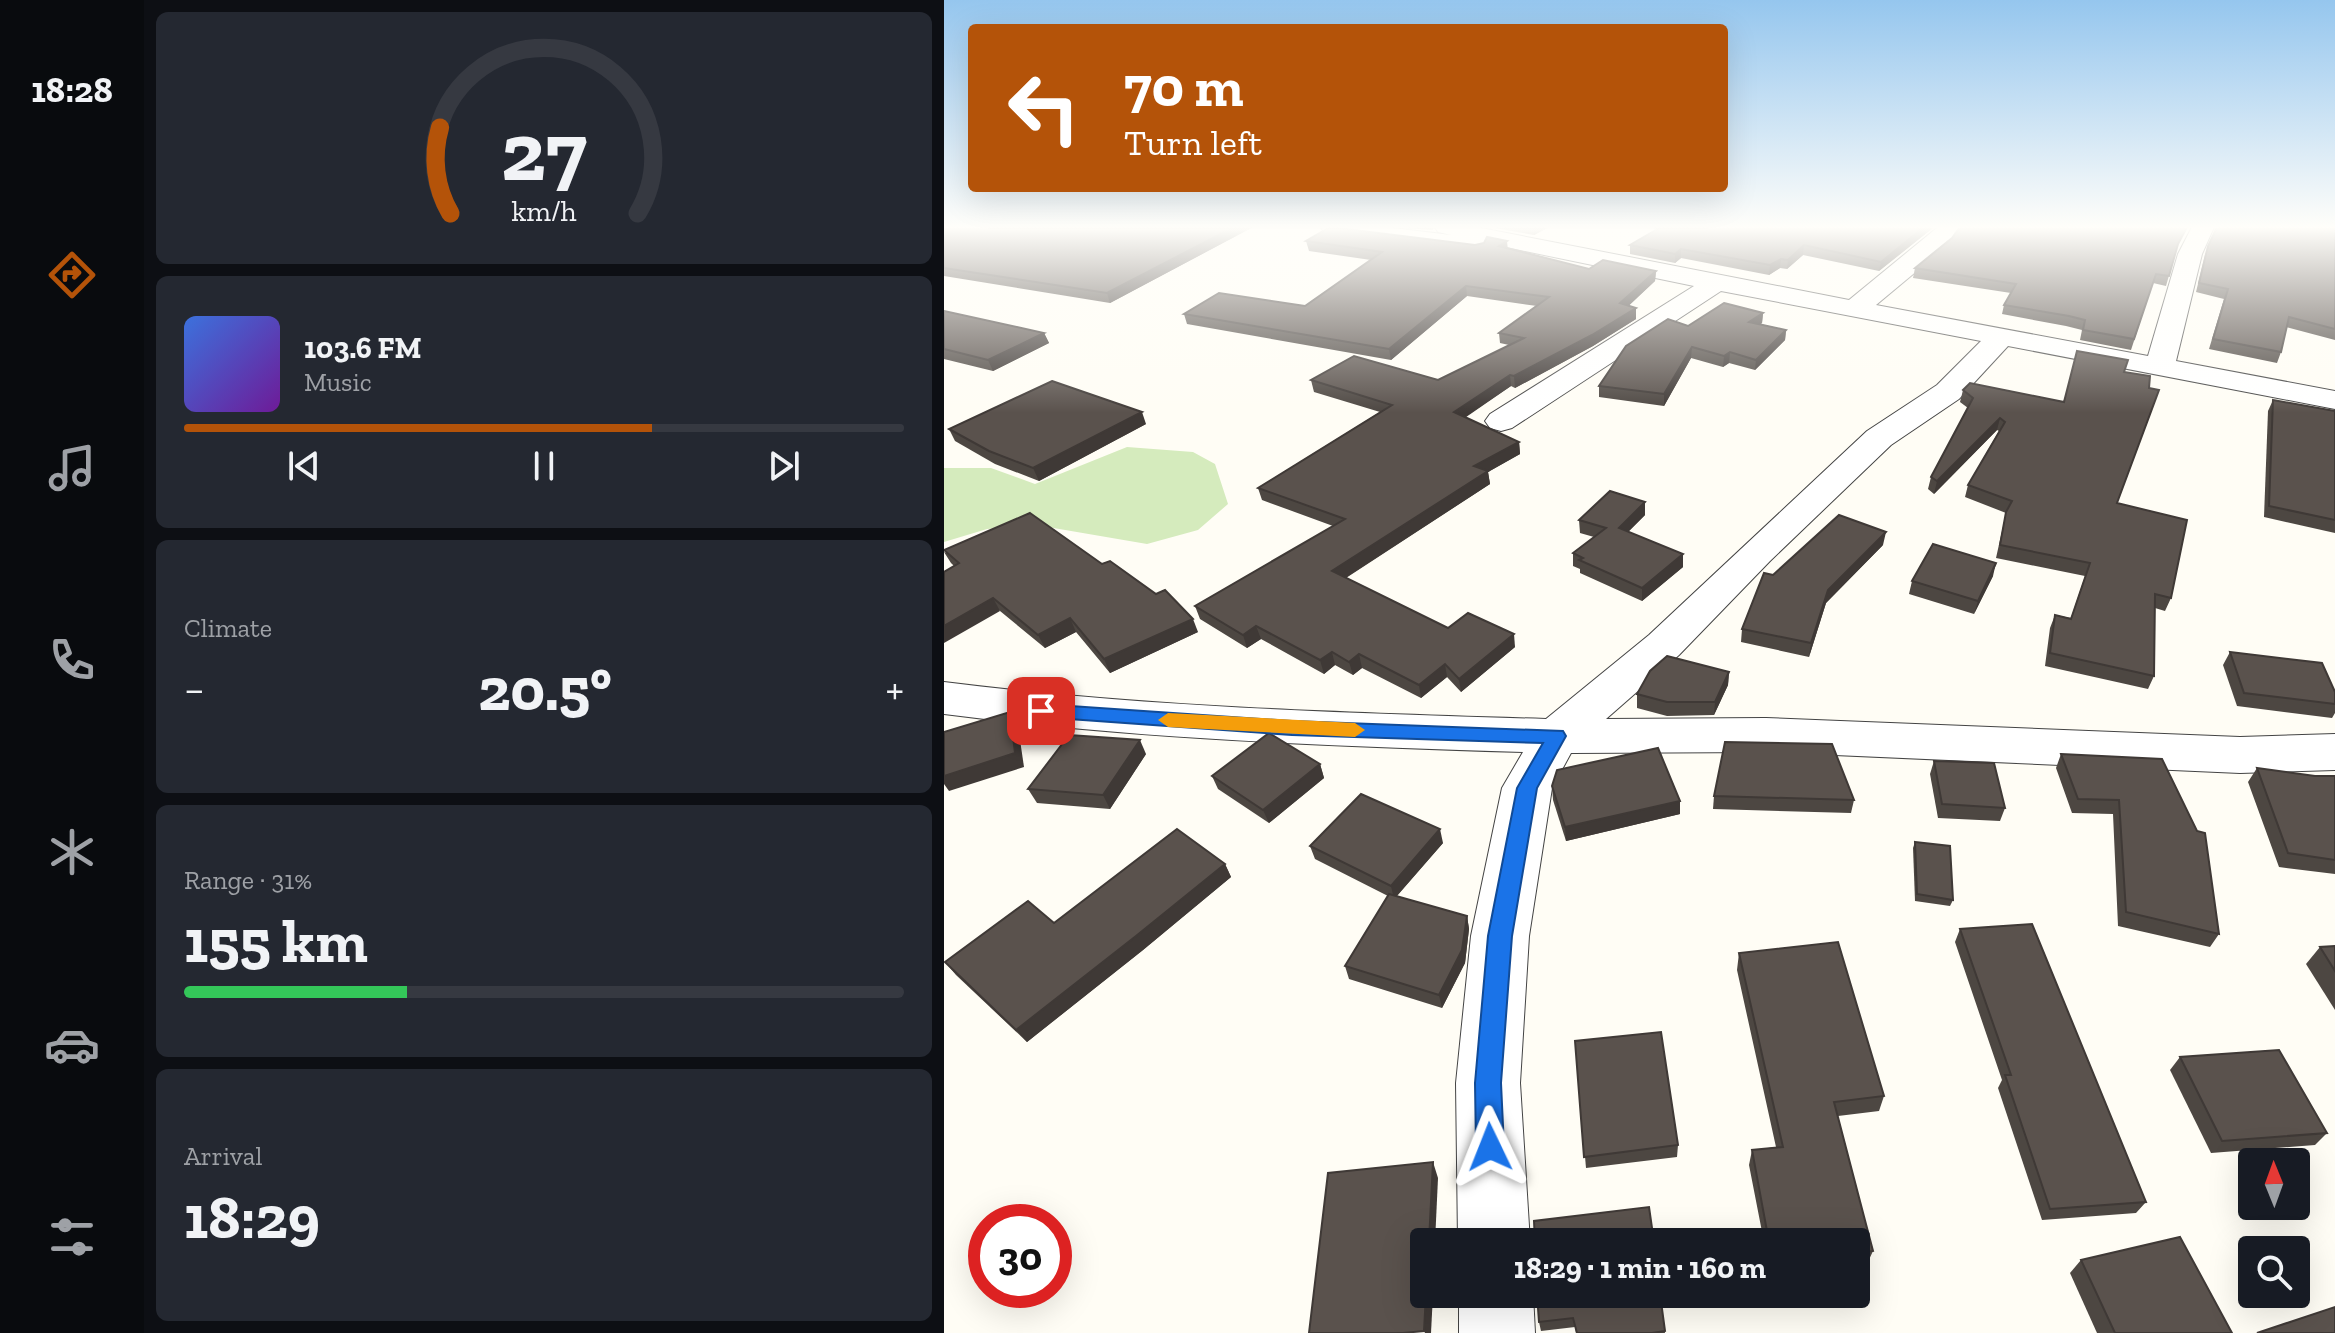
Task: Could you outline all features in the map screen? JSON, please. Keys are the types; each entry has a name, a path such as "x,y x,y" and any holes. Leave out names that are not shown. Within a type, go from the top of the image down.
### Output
{"street":[{"path":"1501,421 1706,289"},
{"path":"1754,289 2335,400"},
{"path":"1854,309 1879,289"},
{"path":"2160,366 2181,289"},
{"path":"1493,1228 1488,1083 1500,936 1527,788 1556,736 1664,645 1756,553 1879,438 1948,392 2000,338"},
{"path":"944,698 1069,714 1276,727 1556,736 1766,735 2240,755 2335,752"},
{"path":"1496,1308 1497,1333"}],"green space":[{"path":"1127,447 1193,452 1215,464 1228,504 1198,530 1147,544 1036,525 987,529 944,542 944,468 991,468 1035,484"}],"building":[{"path":"1082,289 1114,289 1107,293"},
{"path":"1329,289 1462,289 1389,349 1184,314 1219,293 1305,306"},
{"path":"1490,289 1636,289 1620,303 1636,308 1592,335 1514,376 1510,375 1454,412 1519,442 1474,466 1488,471 1332,571 1448,628 1468,613 1514,634 1459,679 1445,664 1419,685 1359,654 1349,662 1332,652 1320,660 1256,626 1243,635 1195,606 1345,519 1258,488 1392,405 1311,380 1354,356 1438,380 1524,338 1499,333 1549,297"},
{"path":"2013,289 2151,289 2134,339 2083,330 2085,320 2004,305"},
{"path":"2228,289 2335,289 2335,329 2289,317 2281,352 2213,339"},
{"path":"1724,303 1763,313 1749,322 1786,330 1756,360 1730,352 1724,356 1692,347 1664,394 1599,386 1626,346 1668,319 1688,326"},
{"path":"944,311 1044,333 988,360 944,349"},
{"path":"2077,351 2128,360 2124,372 2150,376 2149,388 2159,390 2117,503 2187,520 2171,598 2155,594 2154,676 2050,653 2055,615 2071,619 2090,563 2000,545 2006,512 2012,501 1968,485 2005,422 2000,418 1937,481 1931,477 1973,398 1963,390 1970,383 2064,402"},
{"path":"1052,381 1142,412 1033,468 989,451 949,429"},
{"path":"2273,400 2335,411 2335,520 2269,506"},
{"path":"1610,491 1645,502 1619,528 1683,554 1642,588 1579,560 1583,558 1573,553 1606,528 1579,520"},
{"path":"1030,513 1102,564 1110,561 1156,594 1165,590 1193,619 1104,659 1070,618 1038,635 993,598 944,626 944,572 959,563 944,550"},
{"path":"1839,515 1886,532 1828,590 1811,643 1742,629 1764,573 1773,575"},
{"path":"1933,544 1996,563 1978,601 1912,581"},
{"path":"2230,652 2322,663 2335,692 2335,704 2244,693"},
{"path":"1667,656 1729,672 1715,702 1667,702 1637,694 1650,671"},
{"path":"1010,712 1015,753 944,776 944,732"},
{"path":"1269,733 1320,764 1263,810 1212,776"},
{"path":"1069,735 1140,740 1103,795 1028,789"},
{"path":"1725,742 1832,744 1854,800 1714,796"},
{"path":"1658,748 1680,801 1565,827 1552,786 1557,770"},
{"path":"2061,754 2162,759 2197,831 2205,833 2219,934 2126,912 2119,800 2078,799"},
{"path":"1934,761 1994,763 2005,808 1942,804"},
{"path":"2257,768 2335,776 2335,860 2288,853"},
{"path":"1361,794 1440,829 1391,886 1310,846"},
{"path":"1177,829 1225,864 1016,1030 945,962 1028,901 1054,923"},
{"path":"1915,842 1950,846 1953,900 1917,894"},
{"path":"1389,894 1467,916 1462,950 1439,995 1345,966"},
{"path":"2032,924 2146,1202 2050,1209 2005,1075 2011,1075 1960,929"},
{"path":"1838,942 1884,1096 1834,1102 1867,1228 1766,1228 1752,1150 1783,1147 1739,953"},
{"path":"2335,946 2335,971 2320,947"},
{"path":"1661,1032 1678,1145 1584,1157 1575,1041"},
{"path":"2279,1050 2327,1133 2222,1141 2180,1057"},
{"path":"1433,1162 1430,1228 1410,1228 1410,1308 1425,1308 1424,1331 1309,1333 1328,1173"},
{"path":"1649,1207 1652,1228 1534,1228 1534,1221"},
{"path":"2180,1237 2232,1333 2115,1333 2081,1260"},
{"path":"2335,1307 2335,1333 2257,1333"},
{"path":"1538,1308 1662,1308 1665,1331 1577,1333 1573,1318 1539,1322"}],"slow traffic":[{"path":"1168,720 1355,730"}],"route":[{"path":"1041,711 1292,728 1556,736 1527,788 1500,936 1488,1083 1490,1147"}]}
